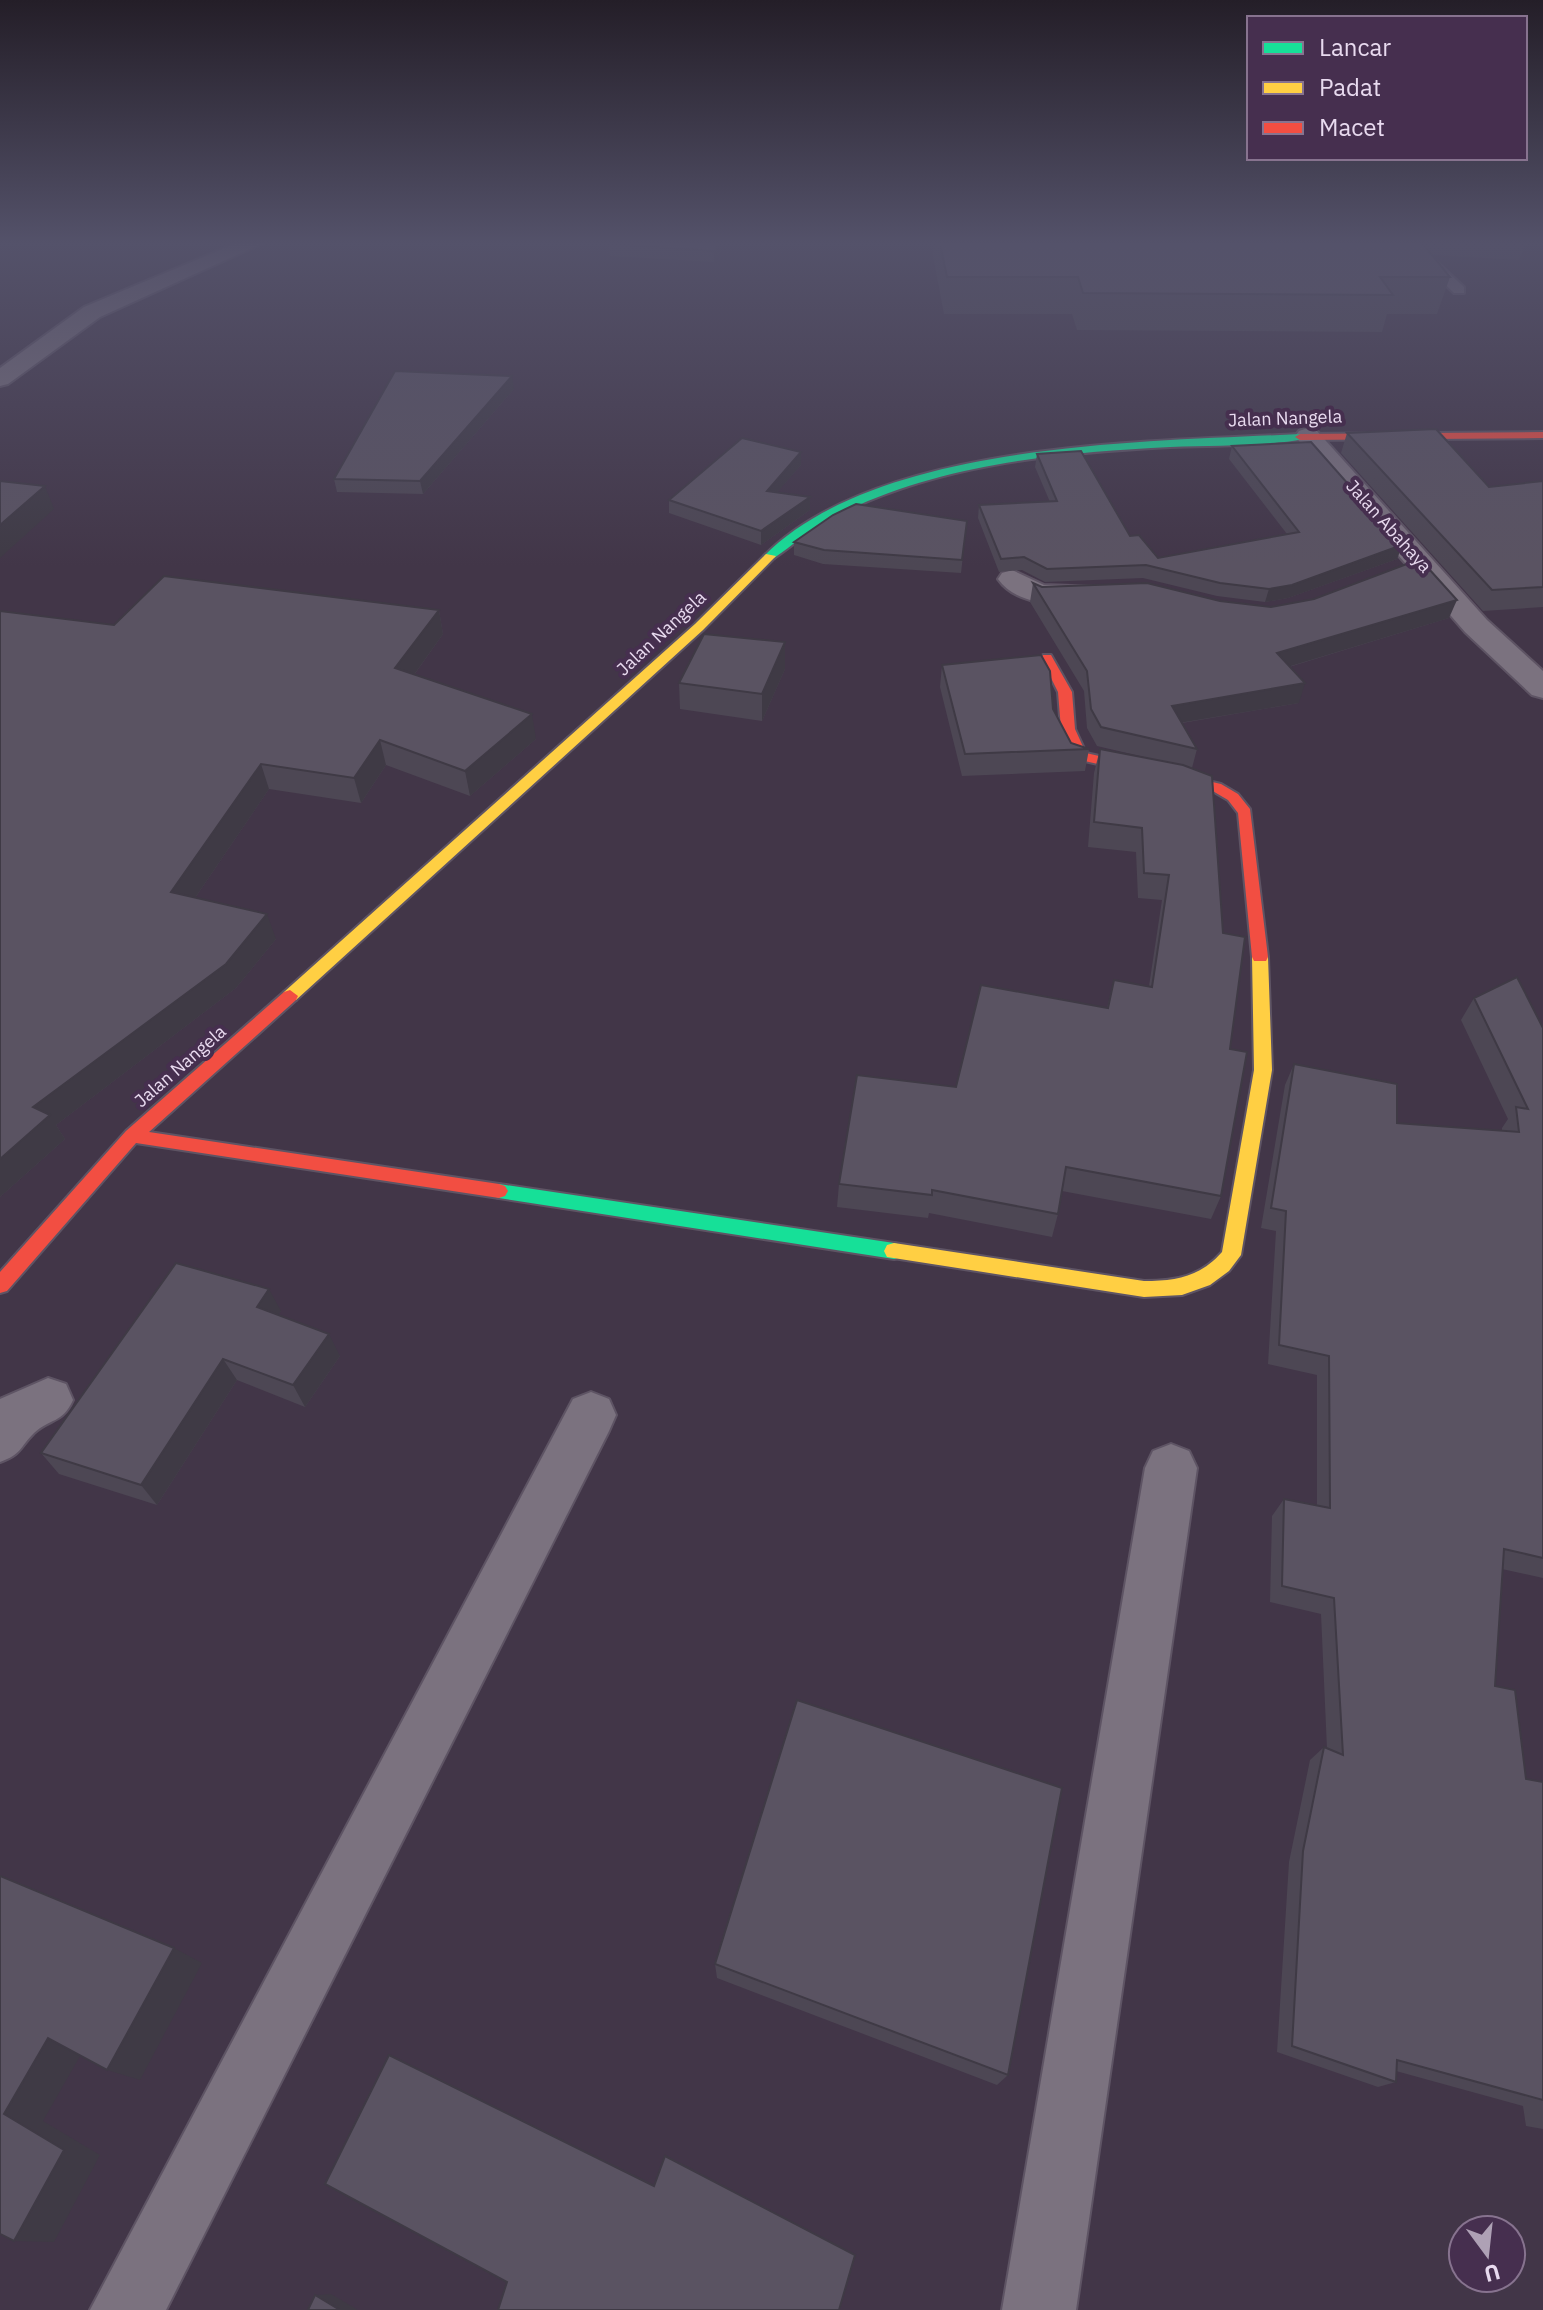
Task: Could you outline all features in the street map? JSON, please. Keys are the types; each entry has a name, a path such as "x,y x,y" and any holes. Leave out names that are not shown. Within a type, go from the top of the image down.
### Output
{"main road":[{"name":"Jalan Nangela","path":"0,1285 132,1136 446,858 699,627 773,553 821,519 892,488 971,465 1017,457 1308,436 1543,435"},
{"path":"132,1136 1144,1289 1171,1290 1215,1277 1231,1255 1263,1070 1260,937 1245,812 1240,801 1218,786 1110,766 1081,756 1068,729 1065,692 1047,658"}],"street":[{"path":"0,379 39,351"},
{"name":"Jalan Abahaya","path":"1308,436 1476,626 1543,688"},
{"path":"1391,571 1423,563"},
{"path":"1012,579 1039,594 1051,596 1116,590"},
{"path":"1503,652 1536,645"},
{"path":"0,1439 17,1416 48,1400"},
{"path":"127,2310 591,1415"},
{"path":"1039,2310 1171,1468"}],"building":[{"path":"395,371 512,376 420,481 334,479"},
{"path":"1436,429 1489,487 1543,481 1543,587 1492,590 1347,433"},
{"path":"742,438 801,452 767,491 810,497 761,531 669,500"},
{"path":"1311,442 1402,545 1292,585 1269,589 1220,583 1146,565 1047,569 1024,557 1001,559 979,505 1057,501 1037,454 1081,451 1130,536 1139,535 1158,558 1299,532 1232,446"},
{"path":"0,481 45,486 0,525"},
{"path":"856,504 967,521 962,560 824,550 794,542 833,515"},
{"path":"1420,559 1457,600 1277,653 1305,683 1172,706 1197,749 1101,727 1091,709 1087,671 1033,583 1042,587 1147,583 1220,601 1271,607 1314,599"},
{"path":"164,576 439,610 395,668 532,714 465,771 380,740 354,778 261,764 171,892 267,914 226,964 33,1107 50,1115 0,1159 0,611 114,625"},
{"path":"704,634 785,642 762,694 679,683"},
{"path":"1041,655 1050,671 1053,709 1071,743 1089,749 965,754 942,665"},
{"path":"1100,749 1183,765 1212,776 1223,933 1245,937 1230,1049 1247,1052 1221,1196 1066,1167 1058,1214 932,1190 932,1195 839,1184 857,1075 956,1087 981,985 1108,1008 1114,980 1152,987 1169,875 1144,873 1142,828 1094,822"},
{"path":"1517,977 1543,1028 1543,1558 1504,1549 1495,1686 1515,1690 1526,1779 1543,1782 1543,2100 1397,2060 1396,2082 1292,2046 1303,1851 1324,1747 1343,1755 1334,1598 1282,1586 1284,1499 1330,1508 1329,1356 1279,1345 1286,1211 1271,1208 1294,1064 1397,1084 1397,1123 1519,1132 1516,1107 1528,1109 1474,998"},
{"path":"176,1263 269,1289 257,1307 329,1334 293,1385 223,1359 141,1485 41,1453"},
{"path":"797,1700 1062,1788 1008,2075 715,1964"},
{"path":"0,1876 174,1948 107,2070 48,2038 4,2114 64,2150 14,2241 0,2234"},
{"path":"389,2055 654,2186 665,2156 855,2255 839,2310 498,2310 507,2282 325,2184"},
{"path":"315,2295 340,2310 308,2310"}],"traffic: fast":[{"path":"770,556 822,518 883,490 950,471 1094,449 1300,437"},
{"path":"499,1191 894,1251"}],"traffic: slow":[{"path":"290,996 699,627 770,556"},
{"path":"894,1251 1144,1289 1182,1287 1213,1273 1231,1255 1263,1070 1260,957"}],"traffic: jam":[{"path":"1300,437 1543,435"},
{"path":"1047,658 1065,692 1068,729 1081,756 1216,787 1233,797 1245,812 1260,957"},
{"path":"0,1285 132,1136 290,996"},
{"path":"132,1136 499,1191"}]}
